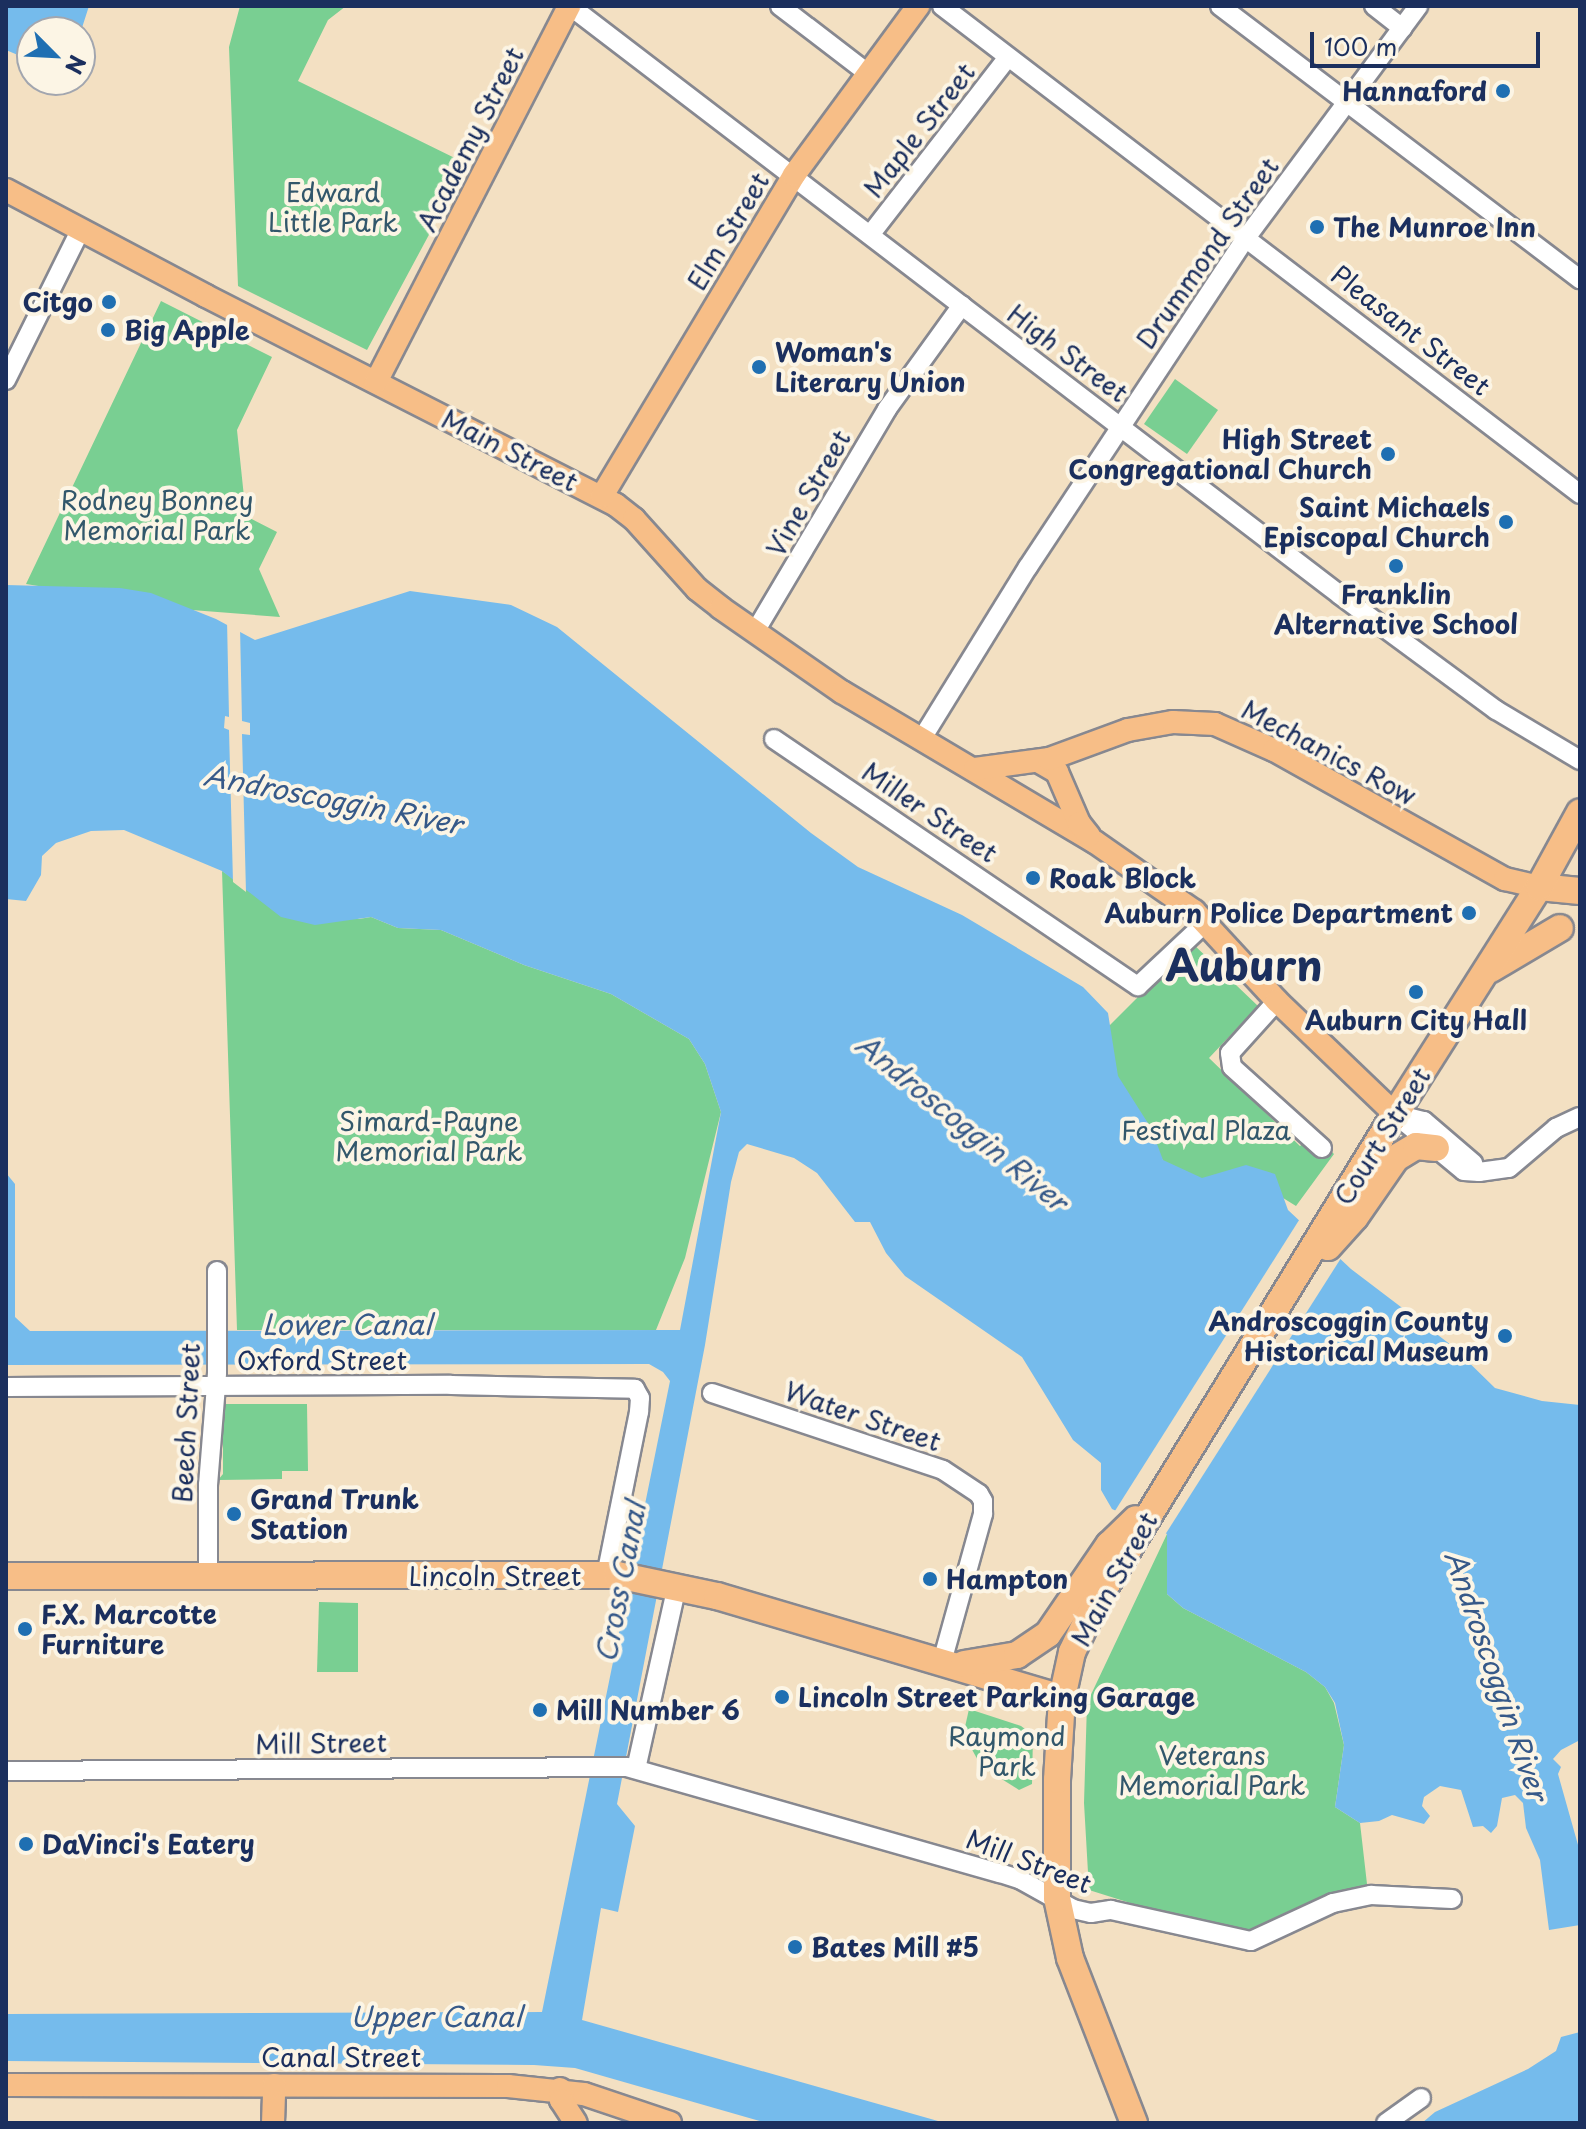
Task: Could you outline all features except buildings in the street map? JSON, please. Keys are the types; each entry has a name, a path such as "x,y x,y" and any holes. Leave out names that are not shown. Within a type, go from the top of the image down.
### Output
{"highway":[{"name":"Court Street","path":"1234,1378 1296,1277 1347,1212 1395,1114 1539,887 1580,812"},
{"path":"1570,929 1548,918 1539,887 1580,891"},
{"path":"1485,973 1570,929"},
{"path":"1347,1212 1396,1158 1416,1146 1436,1148"},
{"name":"Main Street","path":"1134,2123 1070,1958 1057,1898 1057,1780 1062,1698 1072,1652 1109,1561 1159,1499 1234,1378"},
{"path":"941,1665 993,1662 1030,1649 1058,1623 1109,1561"},
{"name":"Lincoln Street","path":"6,1576 612,1575 673,1585 1062,1698"}],"main road":[{"name":"Academy Street","path":"376,382 570,6"},
{"name":"Elm Street","path":"602,496 794,175 918,6"},
{"name":"Main Street","path":"6,190 227,307 602,496 634,519 697,589 842,692 1095,842 1194,911 1277,1001 1395,1114"},
{"name":"Mechanics Row","path":"1038,761 1128,730 1173,722 1215,724 1274,750 1505,879 1539,887"},
{"name":"Main Street","path":"1038,761 1057,772 1079,823 1095,842"},
{"path":"975,769 1038,761"},
{"path":"1020,798 1038,761"},
{"name":"Canal Street","path":"6,2085 560,2089 627,2107 670,2123"},
{"path":"273,2123 274,2085"},
{"path":"560,2089 561,2100 576,2123"}],"street":[{"name":"High Street","path":"570,6 1496,710 1580,760"},
{"path":"780,6 869,74"},
{"name":"Pleasant Street","path":"942,6 1580,494"},
{"path":"1220,6 1580,279"},
{"path":"1374,6 1402,28"},
{"name":"Drummond Street","path":"921,740 1120,425 1246,238 1418,6"},
{"name":"Maple Street","path":"870,235 1008,57"},
{"path":"6,380 12,353 81,229"},
{"name":"Vine Street","path":"756,630 887,409 962,305"},
{"name":"Miller Street","path":"774,739 1138,986 1205,923"},
{"path":"1277,1001 1230,1053 1232,1067 1322,1148"},
{"path":"1395,1114 1464,1171 1479,1172 1509,1168 1556,1128 1580,1117"},
{"path":"1395,1114 1424,1121 1473,1162 1479,1172"},
{"name":"Beech Street","path":"208,1577 208,1485 216,1380 217,1271"},
{"name":"Oxford Street","path":"6,1387 216,1380 637,1392 639,1412 612,1575"},
{"name":"Water Street","path":"712,1393 943,1470 967,1483 979,1494 984,1506 941,1665"},
{"path":"631,1768 673,1585"},
{"name":"Mill Street","path":"6,1771 631,1768 1000,1873 1057,1898 1073,1909 1091,1913 1111,1910 1251,1941 1333,1903 1371,1895 1452,1899"},
{"path":"1386,2123 1421,2098"}],"green space":[{"name":"Edward Little Park","path":"240,6 346,6 328,20 298,81 467,164 367,350 238,286 229,47"},
{"name":"Rodney Bonney Memorial Park","path":"161,301 272,357 237,430 246,516 277,532 259,569 280,617 179,609 26,584"},
{"path":"1175,379 1218,410 1187,454 1144,424"},
{"name":"Simard-Payne Memorial Park","path":"222,871 242,884 359,919 371,917 398,928 441,930 524,965 611,994 689,1039 705,1064 721,1112 685,1258 656,1330 237,1330"},
{"name":"Festival Plaza","path":"1192,943 1258,1006 1209,1058 1300,1146 1313,1134 1334,1154 1296,1206 1275,1193 1179,1187 1156,1149 1151,1127 1139,1112 1127,1107 1100,1035"},
{"path":"223,1404 307,1404 308,1471 282,1471 282,1479 218,1480 223,1474"},
{"name":"Veterans Memorial Park","path":"1167,1534 1167,1594 1183,1608 1306,1672 1325,1687 1334,1703 1344,1745 1335,1807 1360,1823 1367,1884 1251,1941 1089,1890 1084,1803 1087,1703"},
{"path":"319,1602 358,1603 358,1672 317,1672"},
{"name":"Raymond Park","path":"969,1709 1021,1726 1033,1735 1032,1784 1019,1790 981,1766 969,1744 965,1727"}],"water":[{"path":"6,6 89,6 86,16 16,16 16,54 6,50"},
{"path":"6,585 120,588 151,593 216,619 255,640 410,591 511,605 557,627 811,833 858,867 962,915 1083,987 1108,1013 1118,1076 1151,1128 1163,1160 1202,1178 1246,1165 1275,1174 1288,1210 1351,1269 1451,1345 1495,1388 1542,1401 1580,1405 1580,1740 1561,1750 1553,1759 1561,1767 1558,1774 1580,1852 1580,1925 1549,1930 1540,1860 1526,1828 1523,1803 1515,1795 1502,1798 1497,1826 1491,1833 1483,1826 1473,1827 1461,1790 1440,1786 1424,1797 1422,1806 1430,1816 1424,1824 1392,1815 1379,1821 1360,1823 1335,1807 1344,1745 1335,1703 1325,1687 1306,1672 1183,1608 1167,1594 1167,1534 1112,1509 1101,1490 1101,1463 1073,1440 1022,1357 905,1276 886,1253 870,1222 855,1222 817,1173 794,1158 747,1144 739,1152 731,1182 705,1345 617,1804 635,1826 618,1912 601,1908 582,2020 945,2123 767,2123 575,2068 534,2065 6,2061 6,2014 542,2012 670,1381 663,1372 649,1364 6,1365 6,1173 15,1184 15,1317 30,1331 680,1330 721,1112 705,1064 689,1039 611,994 524,965 441,930 398,928 371,917 315,925 281,917 222,871 124,830 91,831 56,843 42,856 41,875 26,901 6,899"},
{"path":"1580,2032 1580,2123 1422,2123 1435,2112 1528,2069 1556,2051 1561,2037"}],"pier":[{"path":"227,620 240,627 242,721 250,723 250,735 242,734 246,892 233,882 229,730 224,728 225,716 229,717"},
{"path":"1301,1217 1343,1255 1163,1538 1113,1514"}],"place":[{"name":"Hannaford","path":"1503,91"},
{"name":"The Munroe Inn","path":"1317,227"},
{"name":"Citgo","path":"109,302"},
{"name":"Big Apple","path":"108,330"},
{"name":"Woman's Literary Union","path":"759,367"},
{"name":"High Street Congregational Church","path":"1388,454"},
{"name":"Saint Michaels Episcopal Church","path":"1506,522"},
{"name":"Franklin Alternative School","path":"1396,566"},
{"name":"Roak Block","path":"1033,878"},
{"name":"Auburn Police Department","path":"1469,913"},
{"name":"Auburn City Hall","path":"1416,992"},
{"name":"Androscoggin County Historical Museum","path":"1505,1336"},
{"name":"Grand Trunk Station","path":"234,1514"},
{"name":"Hampton","path":"930,1579"},
{"name":"F.X. Marcotte Furniture","path":"25,1629"},
{"name":"Lincoln Street Parking Garage","path":"782,1697"},
{"name":"Mill Number 6","path":"540,1710"},
{"name":"DaVinci's Eatery","path":"26,1844"},
{"name":"Bates Mill #5","path":"795,1947"}],"district":[{"name":"Auburn","path":"1244,964"}],"water label":[{"name":"Androscoggin River","path":"333,799"},
{"name":"Androscoggin River","path":"962,1122"},
{"name":"Lower Canal","path":"347,1324"},
{"name":"Cross Canal","path":"620,1582"},
{"name":"Androscoggin River","path":"1497,1675"},
{"name":"Upper Canal","path":"436,2016"}]}
